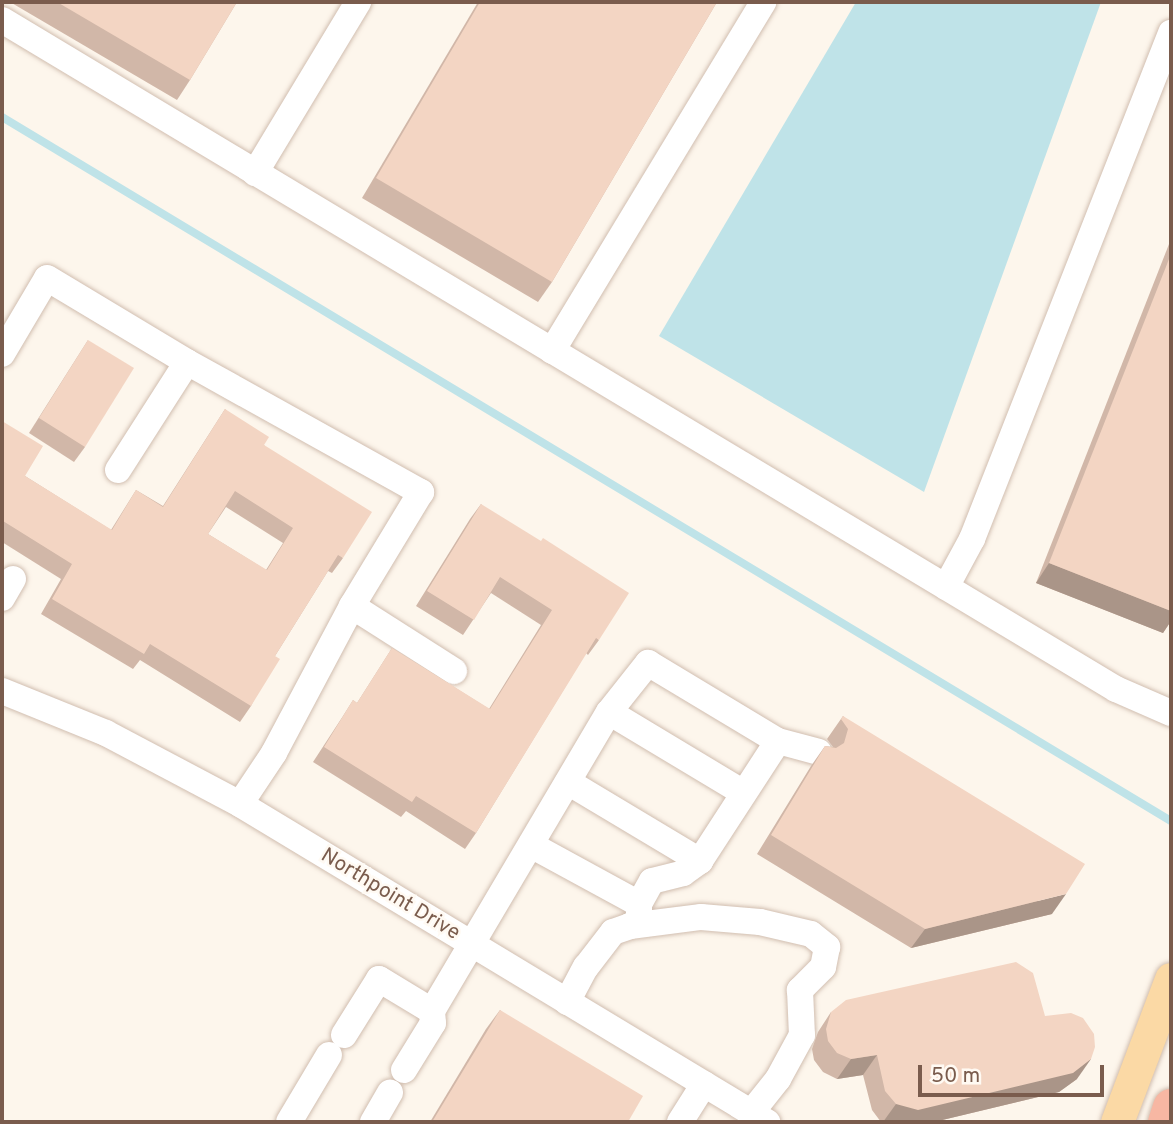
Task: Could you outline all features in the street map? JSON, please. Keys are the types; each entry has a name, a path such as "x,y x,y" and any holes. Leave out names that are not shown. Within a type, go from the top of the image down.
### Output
{"highway":[{"path":"1166,1122 1171,1107"}],"main road":[{"path":"1117,1122 1171,979"}],"street":[{"path":"255,173 358,2"},
{"path":"552,351 762,2"},
{"path":"2,20 1116,689 1171,713"},
{"path":"946,587 972,539 1171,33"},
{"path":"2,354 47,278 187,362 421,492 352,606 274,753 240,804"},
{"path":"118,470 187,362"},
{"path":"352,606 454,671"},
{"path":"404,1070 433,1023 432,1011 609,712 648,663 778,741 819,752"},
{"name":"Northpoint Drive","path":"2,691 106,733 240,804 759,1117"},
{"path":"609,712 744,793"},
{"path":"568,1002 586,967 613,932 639,915 652,881 683,873 701,861 778,741"},
{"path":"568,782 701,861"},
{"path":"531,845 639,915 760,922 811,934 827,947 823,967 800,990 802,1035 759,1117"},
{"path":"289,1122 379,979 432,1011"},
{"path":"680,1122 704,1084"},
{"path":"373,1122 390,1093"}],"water":[{"path":"856,2 1101,2 924,492 659,336"}],"building":[{"path":"57,2 237,2 190,80"},
{"path":"480,2 717,2 552,282 376,178"},
{"path":"1171,254 1171,611 1049,563"},
{"path":"88,340 134,368 85,447 39,418"},
{"path":"225,409 269,437 264,445 372,512 343,558 338,555 275,656 280,659 251,706 150,644 144,654 52,599 72,564 2,522 2,421 43,446 25,476 112,530 136,490 163,507","holes":["235,491 293,528 267,570 208,534"]},
{"path":"481,504 541,541 543,538 629,593 599,640 596,638 476,833 416,796 412,802 324,747 353,700 357,703 392,648 490,709 552,610 500,577 474,620 427,591"},
{"path":"843,716 1085,864 1066,894 925,929 771,835 825,746 836,748 844,743 848,729 841,719"},
{"path":"1016,962 1033,973 1045,1016 1071,1013 1083,1018 1094,1034 1095,1047 1091,1059 1073,1073 918,1110 896,1104 885,1091 877,1055 851,1059 837,1053 828,1041 826,1029 831,1012 846,1000"},
{"path":"500,1010 643,1096 628,1122 432,1122"}],"waterway":[{"path":"2,117 1171,821"}]}
